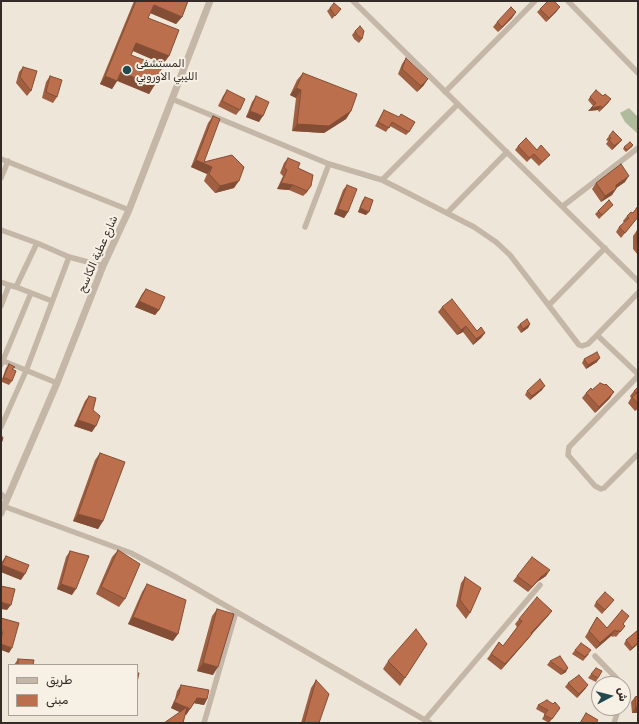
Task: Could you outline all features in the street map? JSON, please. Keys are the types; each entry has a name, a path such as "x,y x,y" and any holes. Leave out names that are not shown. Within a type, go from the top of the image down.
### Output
{"street":[{"name":"شارع عطية الكاسح","path":"4,506 103,266 129,210 210,1"},
{"path":"353,1 638,281"},
{"path":"445,92 535,1"},
{"path":"568,1 638,73"},
{"path":"172,99 329,164 382,180 474,227 496,242 510,255 579,345 582,346 588,344 638,293"},
{"path":"382,180 458,104"},
{"path":"563,206 638,148"},
{"path":"447,213 507,152"},
{"path":"1,159 129,210"},
{"path":"1,178 8,161"},
{"path":"305,227 329,164"},
{"path":"1,230 37,243 69,257 103,266"},
{"path":"16,287 37,243"},
{"path":"549,305 605,248"},
{"path":"1,427 26,371 69,257"},
{"path":"1,282 52,301"},
{"path":"1,306 9,285"},
{"path":"31,293 2,362 56,383"},
{"path":"597,335 638,375 569,448 568,455 595,486 601,489 604,488 638,454"},
{"path":"1,494 4,506 131,553 428,721 540,585"},
{"path":"204,723 236,612"},
{"path":"595,656 615,676"}],"green space":[{"path":"629,108 638,117 638,134 625,122 620,113"}],"building":[{"path":"136,1 188,1 182,17 154,5 148,18 179,30 169,56 136,43 131,55 162,67 154,86 121,72 117,81 105,76"},
{"path":"548,1 554,1 560,7 549,18 540,9"},
{"path":"334,3 341,9 335,16 330,8"},
{"path":"511,7 516,12 502,27 497,22"},
{"path":"360,26 364,31 362,39 355,31"},
{"path":"406,58 428,79 421,86 402,69"},
{"path":"23,67 37,71 31,91 20,77"},
{"path":"303,73 357,94 351,111 329,126 297,124 301,90 296,88"},
{"path":"50,76 62,80 57,97 46,92"},
{"path":"227,90 245,99 240,110 222,101"},
{"path":"596,90 603,96 605,94 611,99 602,108 601,106 591,108 596,103 590,97"},
{"path":"256,96 269,102 263,116 250,111"},
{"path":"384,110 399,117 401,114 415,122 409,132 392,122 389,128 378,122"},
{"path":"213,116 220,119 204,162 232,155 244,167 239,181 220,186 209,174 212,167 196,160"},
{"path":"613,131 622,140 614,146 609,140 611,138 609,136"},
{"path":"526,138 537,150 541,145 550,155 542,162 534,154 529,158 518,146"},
{"path":"630,142 633,145 627,150 624,147"},
{"path":"288,158 300,163 298,168 313,175 311,186 307,191 293,185 281,183 287,170 284,167"},
{"path":"621,164 629,176 616,185 616,189 605,196 596,183"},
{"path":"347,185 357,189 348,212 338,209"},
{"path":"365,197 373,200 369,212 360,208"},
{"path":"609,200 613,205 602,215 598,211"},
{"path":"638,206 638,217 625,233 619,227 629,218 627,216 631,212 633,213"},
{"path":"638,229 638,245 637,231"},
{"path":"146,289 165,297 159,310 139,301"},
{"path":"452,299 477,331 481,327 485,333 476,339 466,326 461,330 442,307"},
{"path":"527,319 530,324 523,329 520,324"},
{"path":"597,352 600,358 588,365 584,359"},
{"path":"9,364 15,367 12,369 16,371 12,381 5,378 3,379"},
{"path":"540,379 545,386 532,396 527,391"},
{"path":"600,383 606,384 614,392 599,407 586,393"},
{"path":"638,387 638,404 632,397 637,393 634,391"},
{"path":"89,396 96,398 93,410 100,416 96,426 78,420"},
{"path":"100,453 125,462 103,521 78,514"},
{"path":"118,550 140,564 125,599 101,587"},
{"path":"70,551 89,556 76,589 61,584"},
{"path":"6,556 29,565 25,574 2,565"},
{"path":"532,557 550,570 532,587 517,576"},
{"path":"465,577 481,588 470,613 460,600"},
{"path":"147,584 186,600 178,634 133,617"},
{"path":"1,586 15,589 11,605 1,602"},
{"path":"605,592 614,600 605,610 596,602"},
{"path":"537,597 552,611 505,664 491,654 499,642 503,646 522,621 519,619"},
{"path":"217,609 234,614 218,667 203,663"},
{"path":"622,610 629,616 623,624 625,626 620,632 615,630 600,643 589,631 597,617 607,628"},
{"path":"1,618 19,623 12,648 1,644 3,631 1,630"},
{"path":"416,629 427,644 405,678 388,661"},
{"path":"638,630 638,643 632,648 626,640"},
{"path":"581,643 591,650 585,657 575,650"},
{"path":"560,656 568,668 564,671 550,661"},
{"path":"18,659 34,660 33,664 18,664"},
{"path":"596,668 602,671 599,676 591,674"},
{"path":"579,675 588,685 579,694 568,683"},
{"path":"316,680 329,694 319,723 304,723"},
{"path":"181,685 209,690 207,699 197,698 190,709 174,702 179,694"},
{"path":"638,696 638,707 636,707 635,697"},
{"path":"547,700 553,704 555,702 560,708 552,719 544,715 548,710 538,705"},
{"path":"187,707 183,723 164,723"},
{"path":"586,713 598,720 596,723 580,723"}],"place":[{"name":"المستشفی الليبي الاوروبي","path":"127,70"}]}
